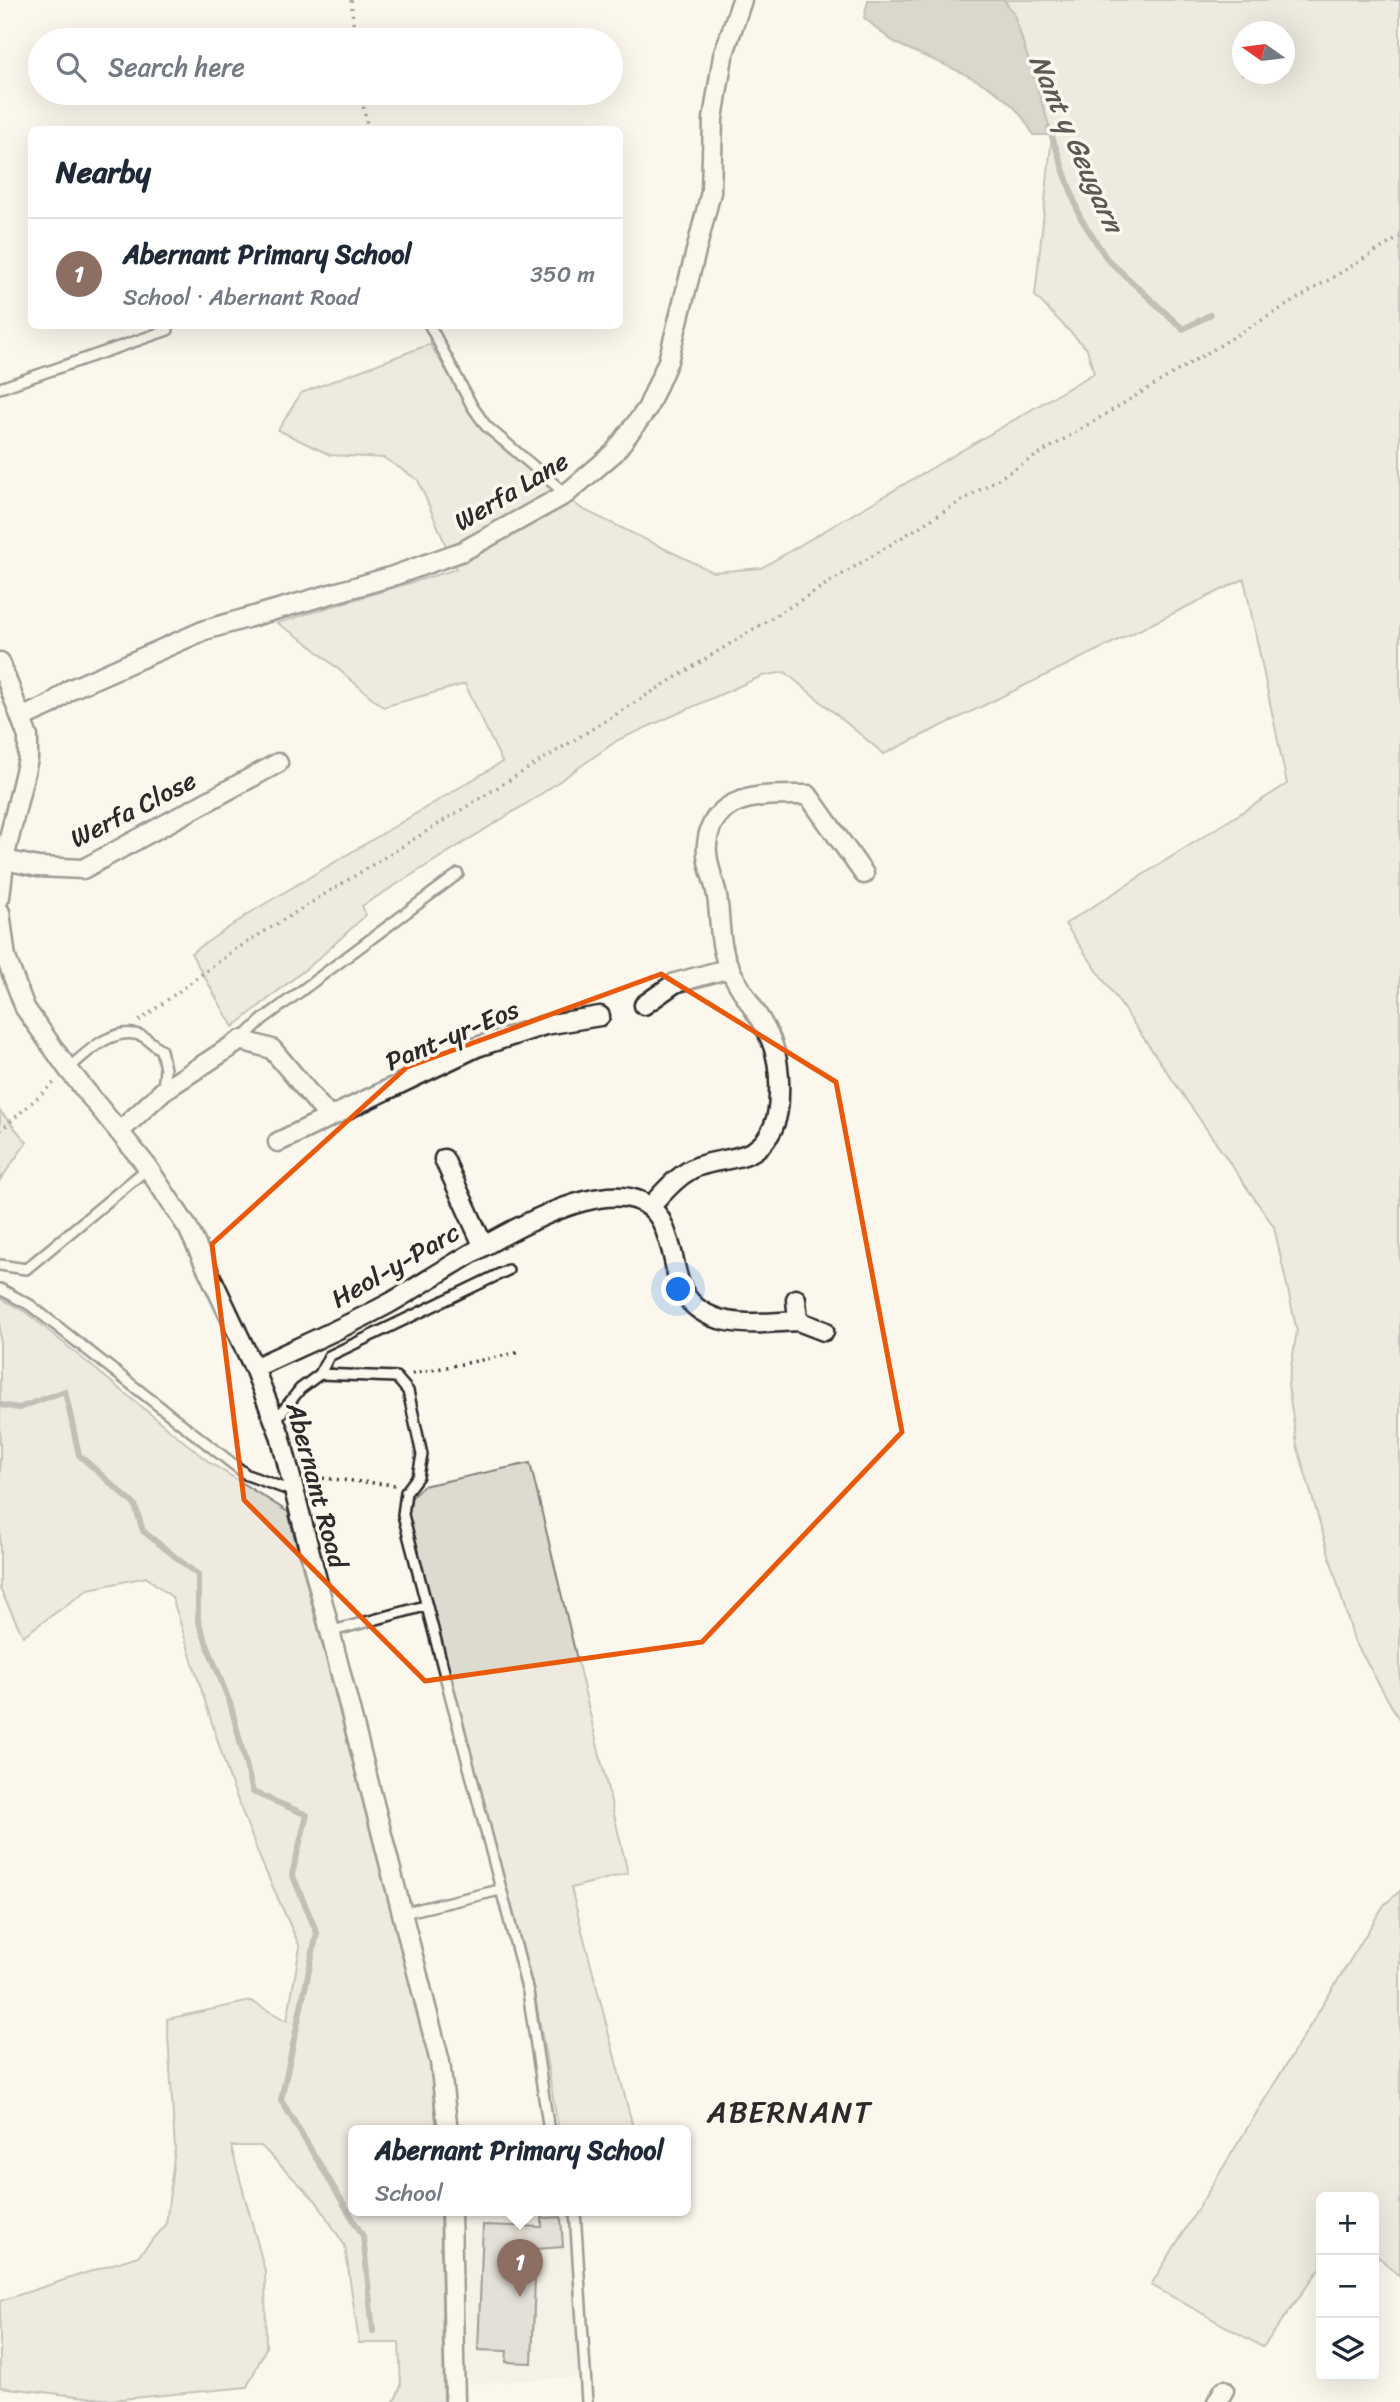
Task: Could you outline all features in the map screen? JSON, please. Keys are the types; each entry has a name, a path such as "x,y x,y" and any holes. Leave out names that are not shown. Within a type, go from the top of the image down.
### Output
{"street":[{"name":"Werfa Lane","path":"23,717 50,705 71,690 205,630 390,577 463,551 566,494 614,453 647,409 668,361 711,192 713,120 723,56 742,0"},
{"path":"0,662 23,717 28,737 27,759 5,860 0,897"},
{"name":"Werfa Close","path":"5,860 38,867 83,869 278,763"},
{"path":"824,1331 799,1321 750,1324 718,1320 693,1306 682,1289 664,1226 650,1207 679,1178 698,1166 745,1157 769,1136 779,1110 780,1070 771,1034 730,968 720,941 717,896 708,863 707,843 715,817 737,800 761,795 808,795 864,874"},
{"name":"Abernant Road","path":"0,912 6,958 25,1008 68,1069 148,1168 188,1228 254,1368 275,1421 440,2062 447,2125"},
{"path":"644,1005 675,983 730,968"},
{"name":"Pant-yr-Eos","path":"278,1142 477,1047 545,1025 600,1016"},
{"path":"119,1132 163,1091 241,1040 272,1049 329,1117"},
{"path":"444,1159 483,1245"},
{"name":"Heol-y-Parc","path":"254,1368 386,1306 483,1245 563,1208 600,1198 629,1199 650,1207"},
{"path":"796,1299 799,1321"},
{"path":"451,2216 456,2402"}],"lane":[{"path":"432,329 472,406 486,426 566,494"},
{"path":"0,388 167,330"},
{"path":"241,1040 262,1020 458,874"},
{"path":"68,1069 95,1045 121,1035 141,1036 160,1050 165,1069 163,1091"},
{"path":"0,1265 26,1269 148,1168"},
{"path":"275,1421 300,1389 320,1374 329,1356 508,1270"},
{"path":"0,1289 30,1305 247,1475 292,1490"},
{"path":"320,1374 396,1377 408,1391 422,1455 418,1476 406,1492 403,1515 528,1992 549,2125"},
{"path":"330,1632 425,1606"},
{"path":"403,1913 500,1890"},
{"path":"575,2216 587,2402"}],"path":[{"path":"351,0 354,28"},
{"path":"363,105 367,126"},
{"path":"121,1035 233,951 948,509 1400,237"},
{"path":"0,1131 68,1069"},
{"path":"396,1377 521,1352"},
{"path":"292,1490 309,1477 393,1484 406,1492"}],"highlighted area":[{"path":"661,974 836,1082 902,1432 702,1642 425,1681 244,1500 212,1244 407,1067"}],"shaded area":[{"path":"868,0 1004,0 1014,14 1052,135 1033,135 1023,117 993,90 889,39 864,18"},
{"path":"1004,0 1400,0 1400,1721 1354,1640 1297,1445 1288,1385 1297,1331 1274,1227 1065,924 1287,784 1244,579 884,754 785,672 762,676 618,740 537,797 362,906 366,915 317,960 233,1027 191,953 253,911 502,762 465,684 383,707 305,641 277,623 456,569 418,480 384,458 330,455 278,430 301,393 430,344 482,430 582,509 713,572 761,568 1094,373 1087,349 1035,296 1052,135 1014,14"},
{"path":"0,1111 27,1142 0,1180"},
{"path":"0,1298 27,1313 209,1462 288,1512 430,2063 436,2125 348,2125 348,2216 440,2216 444,2402 394,2402 401,2386 399,2343 359,2343 345,2246 316,2201 261,2146 231,2146 265,2271 266,2348 247,2387 111,2400 0,2387 0,2301 138,2256 166,2225 175,2149 167,2019 251,2001 287,2021 300,1947 262,1863 230,1780 172,1597 146,1577 89,1589 23,1636 0,1589"},
{"path":"530,1463 628,1873 571,1888 632,2125 558,2125 534,1990 408,1516 411,1498 423,1486"},
{"path":"1400,1891 1400,2276 1379,2257 1379,2192 1316,2192 1316,2274 1263,2347 1151,2285 1384,1905"},
{"path":"571,2216 578,2377 467,2384 464,2217"}],"building":[{"path":"561,2217 563,2247 536,2249 532,2363 506,2362 507,2351 478,2350 483,2225 542,2227 542,2218"}],"waterway":[{"name":"Nant y Geugarn","path":"1049,128 1080,217 1107,259 1183,329 1210,315"},
{"path":"0,1405 19,1408 65,1391 79,1455 135,1505 143,1531 198,1575 198,1621 231,1706 253,1792 307,1815 292,1874 317,1933 281,2100 348,2211"},
{"path":"351,2216 363,2236 373,2331"}],"place":[{"name":"Abernant Primary School","path":"520,2297"}],"district":[{"name":"ABERNANT","path":"790,2112"}]}
